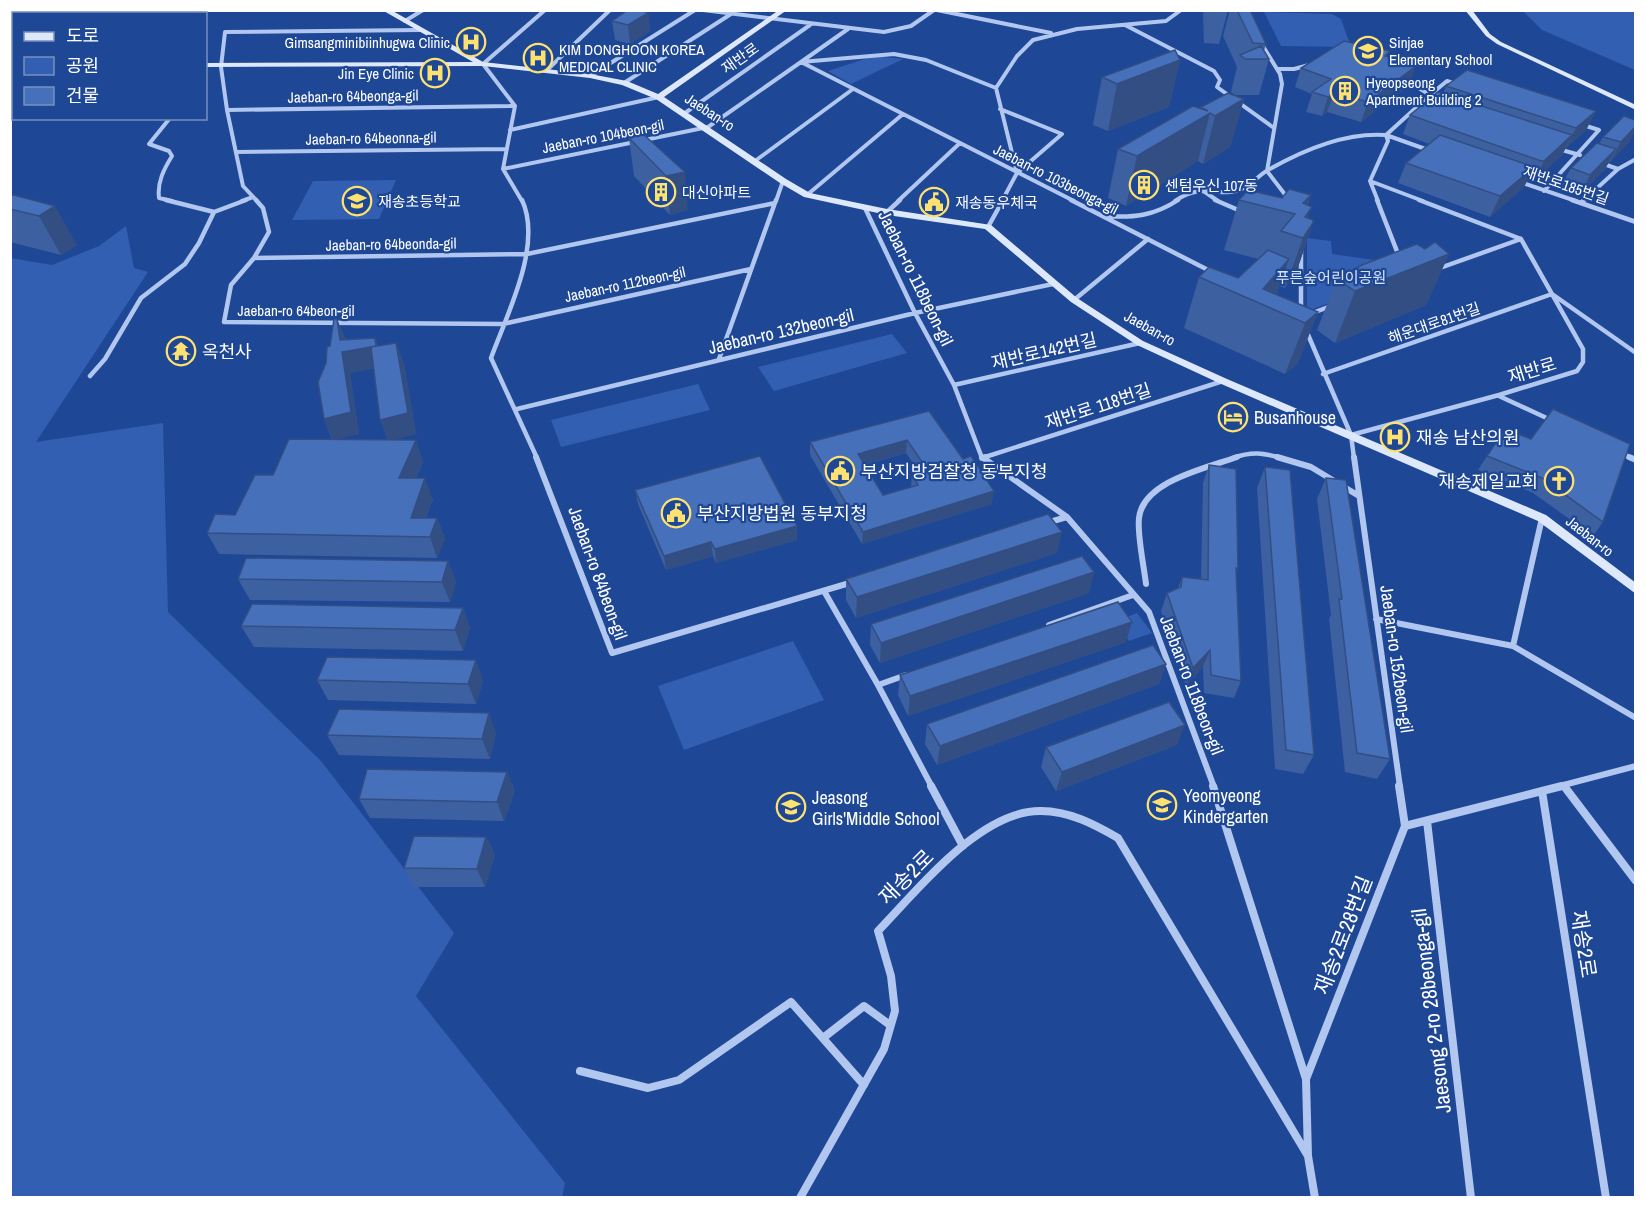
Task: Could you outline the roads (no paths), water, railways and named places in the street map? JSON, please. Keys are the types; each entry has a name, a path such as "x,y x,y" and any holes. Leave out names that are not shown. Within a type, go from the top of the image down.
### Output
{"main road":[{"path":"385,10 483,64"},
{"path":"659,97 773,20 784,10"},
{"path":"1468,10 1488,35 1499,43 1635,108"},
{"name":"Jaeban-ro","path":"207,65 221,67 483,64 590,76 624,83 659,97 708,127 783,182 807,195 887,212 988,227 1053,284 1140,343 1542,518 1635,590"}],"street":[{"path":"405,21 423,10"},
{"path":"502,169 515,106 483,64 545,10"},
{"path":"546,71 610,10"},
{"path":"590,76 695,10"},
{"path":"703,10 810,25 884,32 901,31 917,26 936,10 1053,33"},
{"path":"1017,173 996,88 1026,46 1034,40 1053,33 1166,21 1181,10"},
{"path":"624,83 731,14"},
{"name":"재반로","path":"685,113 810,25"},
{"path":"1124,25 1214,71 1220,80 1217,87 1274,128"},
{"path":"708,127 848,29"},
{"name":"Jaeban-ro 64beon-gil","path":"420,30 225,32 221,67 227,110 243,186 263,208 269,232 255,258 231,285 224,322 503,324"},
{"path":"1256,35 1278,69 1282,84 1267,171 1293,206"},
{"path":"801,62 879,53 894,54 927,60 996,88"},
{"name":"Jaeban-ro 103beonga-gil","path":"801,62 1219,276"},
{"path":"1278,69 1294,69 1317,62"},
{"path":"1397,74 1430,95"},
{"path":"1386,135 1447,81 1467,87"},
{"path":"754,161 853,89"},
{"name":"Jaeban-ro","path":"510,130 659,97"},
{"path":"1420,104 1430,108"},
{"name":"Jaeban-ro 64beonga-gil","path":"227,110 515,106"},
{"path":"988,227 1017,173 1062,134 1000,109"},
{"path":"807,195 903,114"},
{"path":"168,120 149,144 169,151 172,156 164,170 157,191 159,198 214,212 253,197"},
{"path":"1544,190 1599,130 1572,121"},
{"name":"Jaeban-ro 104beon-gil","path":"502,169 708,127"},
{"path":"1102,216 1147,216 1185,195 1201,190 1230,192 1242,188 1267,171 1340,139 1376,133 1442,155"},
{"path":"1386,135 1388,141 1370,181 1403,268"},
{"path":"887,212 960,143"},
{"path":"1547,145 1587,158"},
{"name":"Jaeban-ro 64beonna-gil","path":"236,152 507,149"},
{"path":"1581,203 1618,168 1635,159"},
{"path":"1597,162 1618,168"},
{"name":"Jaeban-ro 84beon-gil","path":"502,169 520,197 527,215 527,254 491,358 517,409 555,499 612,653 825,591"},
{"name":"재반로185번길","path":"1510,178 1635,222"},
{"path":"1370,181 1521,239"},
{"path":"719,359 783,182"},
{"path":"1201,190 1217,201 1249,214"},
{"path":"527,254 775,203"},
{"name":"Jaeban-ro 118beon-gil","path":"865,208 915,313 954,385 982,458 1067,517 1149,612 1204,757 1306,1079"},
{"path":"90,376 105,359 141,298 185,264 200,243 214,212"},
{"path":"1074,300 1148,239"},
{"path":"1428,272 1521,239"},
{"name":"재반로","path":"1351,435 1564,377 1577,371 1583,362 1584,349 1521,239"},
{"path":"1300,317 1301,248"},
{"name":"Jaeban-ro 64beonda-gil","path":"255,258 527,254"},
{"name":"Jaeban-ro 112beon-gil","path":"503,324 751,269"},
{"name":"Jaeban-ro 132beon-gil","path":"517,409 915,313 1053,284"},
{"path":"1552,294 1635,353"},
{"name":"해운대로81번길","path":"1323,374 1552,294"},
{"path":"1290,312 1300,317 1333,306"},
{"name":"Jaeban-ro 152beon-gil","path":"1304,327 1351,435 1405,826"},
{"name":"재반로142번길","path":"954,385 1140,343"},
{"name":"재반로 118번길","path":"982,458 1223,381"},
{"path":"1499,395 1562,425"},
{"path":"1614,450 1635,460"},
{"path":"1146,584 1139,518 1147,498 1162,485 1250,452 1265,453 1311,467 1359,496"},
{"path":"1034,527 1067,517"},
{"path":"1513,646 1542,518"},
{"path":"858,580 825,591 878,685 963,846"},
{"path":"1045,626 1133,595"},
{"path":"1376,618 1513,646 1635,718"},
{"path":"878,685 912,673"},
{"path":"1405,826 1635,766"},
{"path":"1564,786 1635,881"},
{"name":"재송2로","path":"1542,791 1606,1197"},
{"name":"재송2로","path":"800,1197 884,1050 895,1011 891,976 878,931 963,846 995,823 1028,812 1057,813 1095,824 1118,838 1308,1156"},
{"name":"Jaesong 2-ro 28beonga-gil","path":"1427,821 1471,1197"},
{"name":"재송2로28번길","path":"1315,1197 1308,1156 1306,1079 1405,826"},
{"path":"580,1071 648,1088 679,1080 791,1002 864,1085"},
{"path":"824,1038 864,1006 890,1025"}],"place":[{"name":"Gimsangminibiinhugwa Clinic","path":"471,42"},
{"name":"Sinjae Elementary School","path":"1368,51"},
{"name":"KIM DONGHOON KOREA MEDICAL CLINIC","path":"538,58"},
{"name":"Jin Eye Clinic","path":"435,73"},
{"name":"Hyeopseong Apartment Building 2","path":"1345,91"},
{"name":"센텀우신 107동","path":"1144,185"},
{"name":"대신아파트","path":"661,192"},
{"name":"재송초등학교","path":"357,201"},
{"name":"재송동우체국","path":"934,202"},
{"name":"옥천사","path":"181,351"},
{"name":"Busanhouse","path":"1233,417"},
{"name":"재송 남산의원","path":"1395,437"},
{"name":"부산지방검찰청 동부지청","path":"840,471"},
{"name":"재송제일교회","path":"1559,481"},
{"name":"부산지방법원 동부지청","path":"676,513"},
{"name":"Yeomyeong Kindergarten","path":"1162,805"},
{"name":"Jeasong Girls'Middle School","path":"791,807"}],"park label":[{"name":"푸른숲어린이공원","path":"1331,277"}]}
